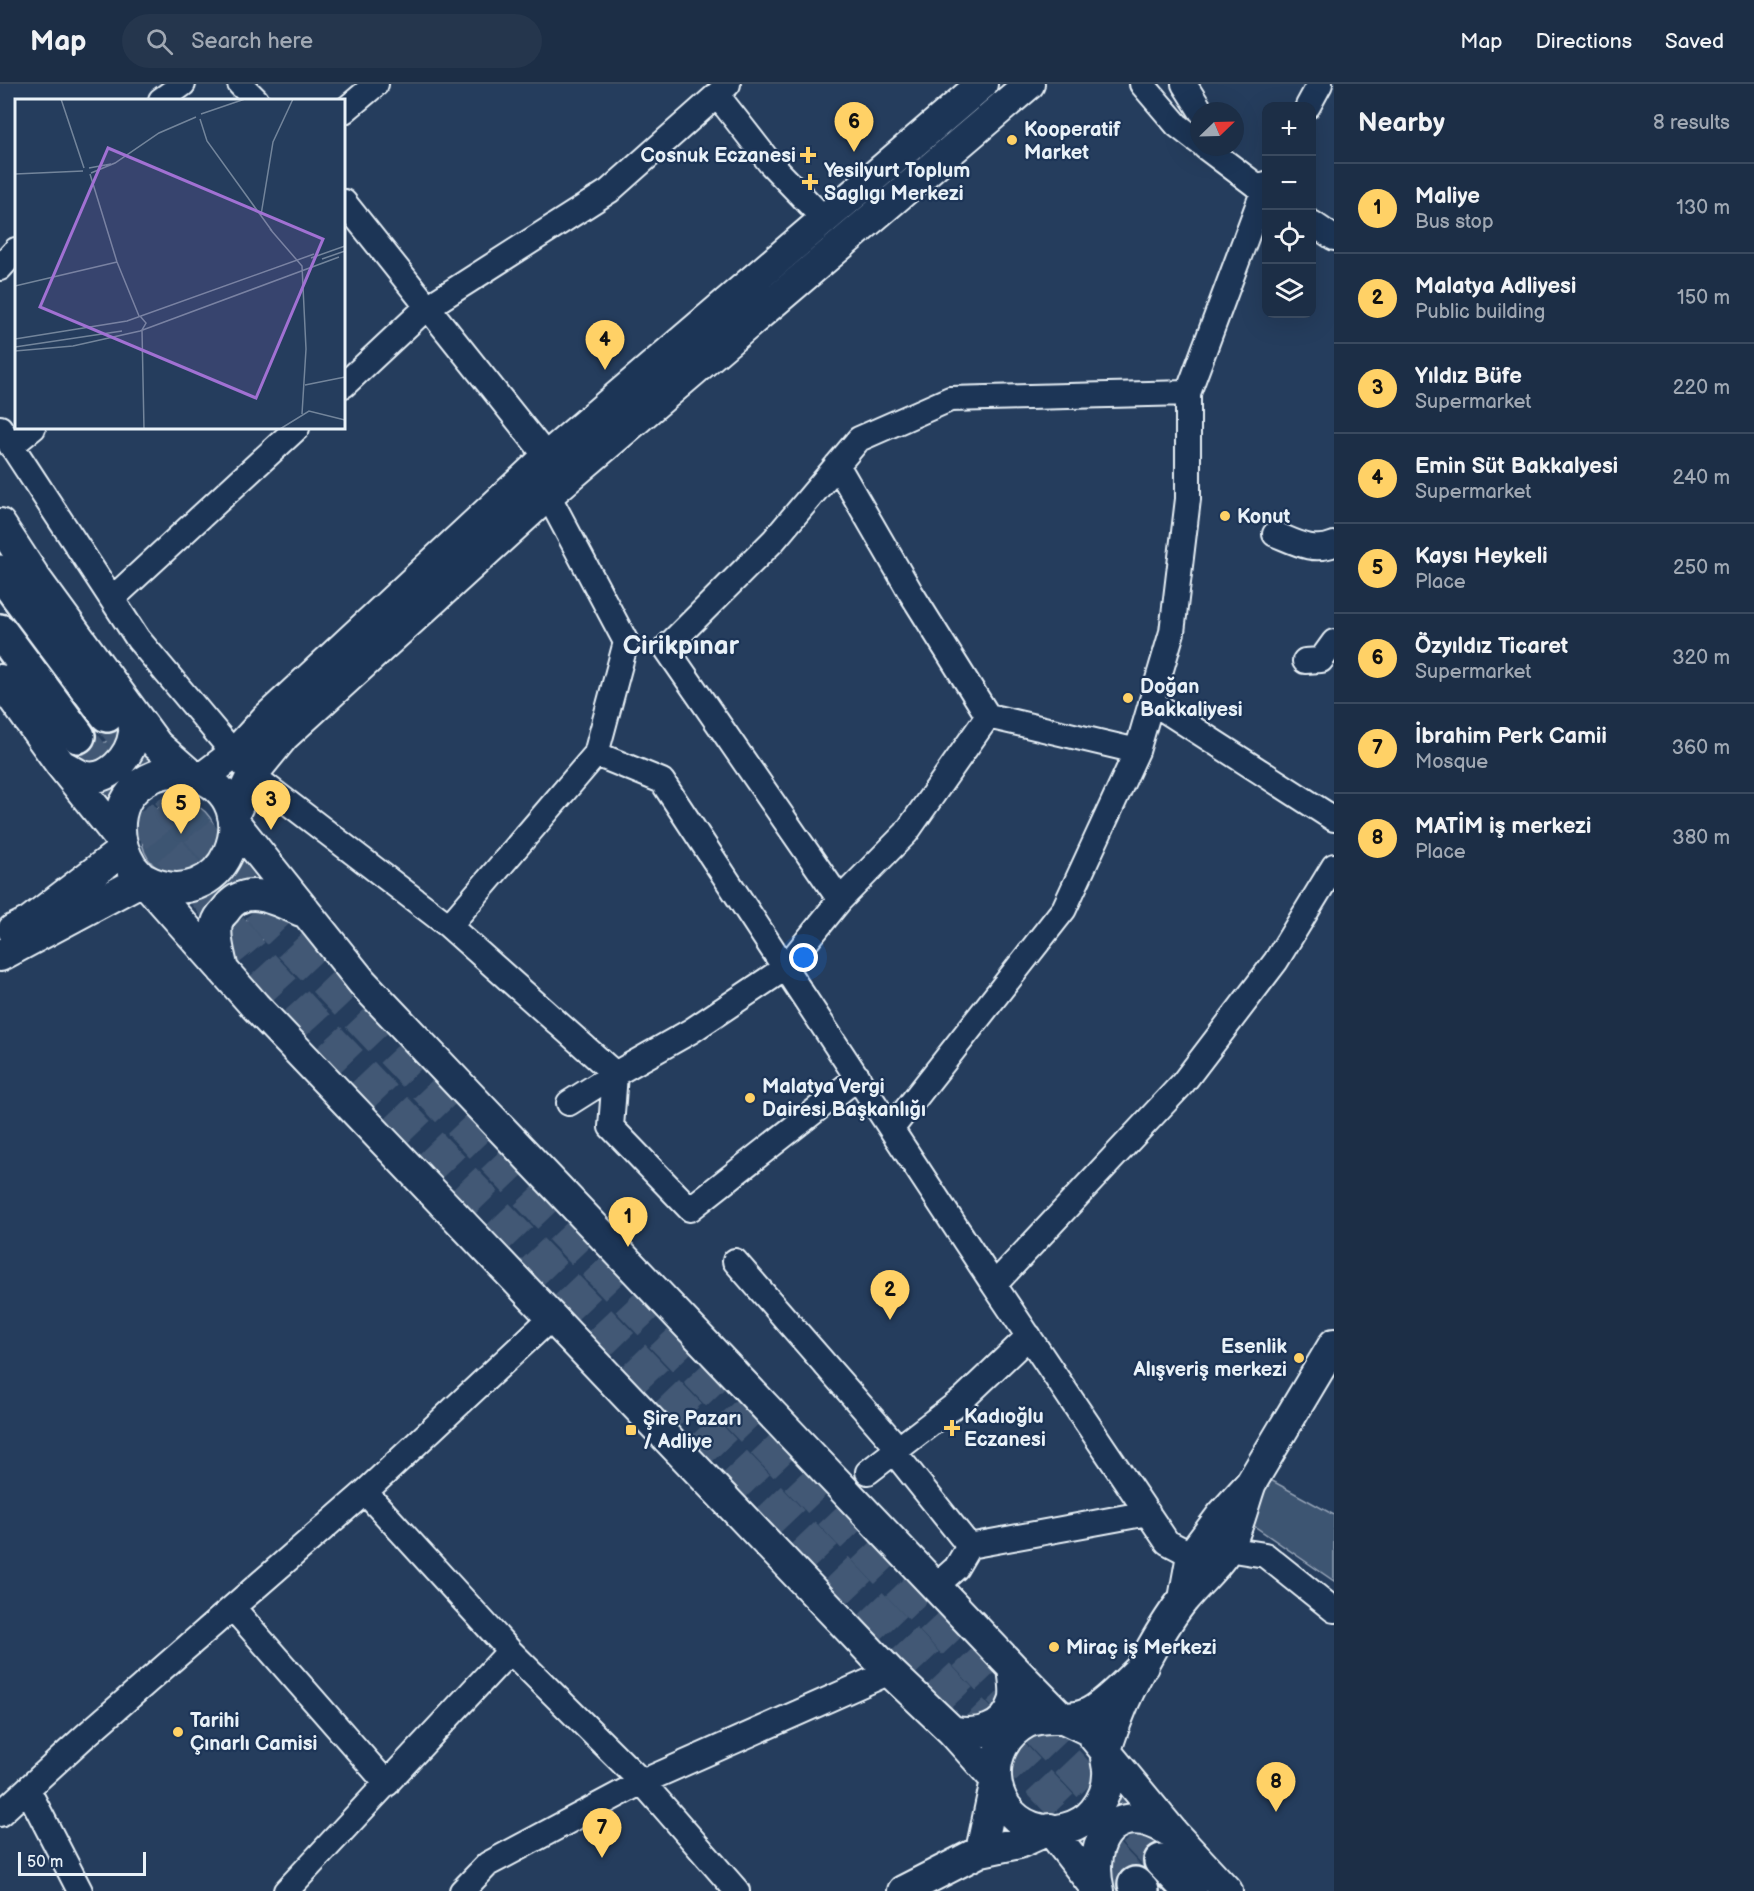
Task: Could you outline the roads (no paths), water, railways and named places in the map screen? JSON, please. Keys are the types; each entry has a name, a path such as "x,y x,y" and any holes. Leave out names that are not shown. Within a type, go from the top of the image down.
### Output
{"highway":[{"path":"0,572 117,710"},
{"path":"0,631 78,736"},
{"path":"1168,1847 1190,1891"}],"main road":[{"path":"982,84 547,457 265,720 243,764 233,819 362,982 937,1585 1013,1668 1062,1717 1088,1730 1168,1847 1227,1891"},
{"path":"121,845 120,814 128,797 142,782 165,773 196,776 243,764 284,736 548,495 1029,84"},
{"path":"0,524 117,710 135,731 127,754 115,769 98,776 83,776 61,765"},
{"path":"0,680 121,845 132,867 181,926 890,1672 952,1731 996,1780 1000,1797 1014,1816 1034,1828 1066,1829 1080,1823 1102,1801 1107,1786 1105,1754 1123,1704 1184,1599 1201,1583 1227,1549 1251,1483"},
{"path":"117,710 226,800 233,819 235,832 229,854 219,870 203,882 175,888 154,884 144,879"},
{"path":"0,937 29,922 121,845"},
{"path":"0,957 144,879"},
{"path":"223,970 217,922 238,897 259,894 306,913"},
{"path":"1184,1599 1192,1555 1222,1515 1251,1483 1324,1378 1334,1344"},
{"path":"981,1851 999,1755 1012,1733 1027,1722 1044,1718 1084,1715 1119,1689 1143,1666"},
{"path":"952,1731 979,1735 1007,1717 1015,1700 1013,1668"},
{"path":"1099,1891 1095,1874 1095,1855 1104,1834 1118,1823 1136,1818 1153,1820 1168,1847"},
{"path":"903,1891 981,1851 1019,1843 1050,1829"},
{"path":"1050,1829 1099,1891"}],"street":[{"path":"162,99 183,84"},
{"path":"240,84 255,99"},
{"path":"345,110 376,84"},
{"path":"1142,84 1177,125 1190,135"},
{"path":"1184,84 1196,102"},
{"path":"1310,102 1320,84"},
{"path":"345,384 426,308 609,191 722,90 770,163 825,220"},
{"path":"1217,156 1260,187"},
{"path":"1233,156 1260,187"},
{"path":"892,1128 1064,909 1137,751 1174,621 1188,499 1188,393 1260,187"},
{"path":"345,203 426,308 547,457 548,495 626,642 596,754 449,926"},
{"path":"1316,226 1334,238"},
{"path":"0,268 15,251"},
{"path":"666,648 774,540 859,439 950,399 1188,393"},
{"path":"30,429 6,437 138,639 243,764 449,926 615,1074"},
{"path":"113,598 296,429"},
{"path":"837,465 911,593 988,716 1137,751"},
{"path":"1275,534 1304,546 1320,549 1334,544"},
{"path":"626,642 666,648 840,900"},
{"path":"1305,661 1321,660 1334,642"},
{"path":"1152,702 1334,819"},
{"path":"568,1103 691,1031 785,968 840,900 906,833 988,716"},
{"path":"596,754 662,781 994,1285 1167,1542 1192,1555 1227,1549 1265,1555 1334,1610"},
{"path":"994,1285 1183,1083 1276,962 1334,866"},
{"path":"615,1074 611,1127 690,1209 858,1077"},
{"path":"735,1261 896,1450 969,1546"},
{"path":"0,1814 85,1736 365,1492 552,1317"},
{"path":"868,1472 964,1398 1029,1336"},
{"path":"365,1492 510,1651 642,1782 737,1891"},
{"path":"937,1585 956,1568 969,1546 1148,1513"},
{"path":"233,1608 387,1784"},
{"path":"286,1891 510,1651"},
{"path":"462,1891 488,1864 642,1782 890,1672"},
{"path":"28,1790 80,1891"}],"tunnel":[{"path":"107,715 278,932 1161,1861"},
{"path":"78,736 254,956 335,1045 871,1604 1135,1884"}],"place":[{"name":"Kooperatif Market","path":"1012,140"},
{"name":"Özyıldız Ticaret","path":"854,152"},
{"name":"Cosnuk Eczanesi","path":"808,155"},
{"name":"Yesilyurt Toplum Saglıgı Merkezi","path":"810,182"},
{"name":"Emin Süt Bakkalyesi","path":"605,370"},
{"name":"Konut","path":"1225,516"},
{"name":"Doğan Bakkaliyesi","path":"1128,698"},
{"name":"Yıldız Büfe","path":"271,830"},
{"name":"Kaysı Heykeli","path":"181,834"},
{"name":"Malatya Vergi Dairesi Başkanlığı","path":"750,1098"},
{"name":"Maliye","path":"628,1247"},
{"name":"Malatya Adliyesi","path":"890,1320"},
{"name":"Esenlik Alışveriş merkezi","path":"1299,1358"},
{"name":"Kadıoğlu Eczanesi","path":"952,1428"},
{"name":"Şire Pazarı / Adliye","path":"631,1430"},
{"name":"Miraç iş Merkezi","path":"1054,1647"},
{"name":"Tarihi Çınarlı Camisi","path":"178,1732"},
{"name":"MATİM iş merkezi","path":"1276,1812"},
{"name":"İbrahim Perk Camii","path":"602,1858"}],"district":[{"name":"Cirikpınar","path":"681,645"}]}
